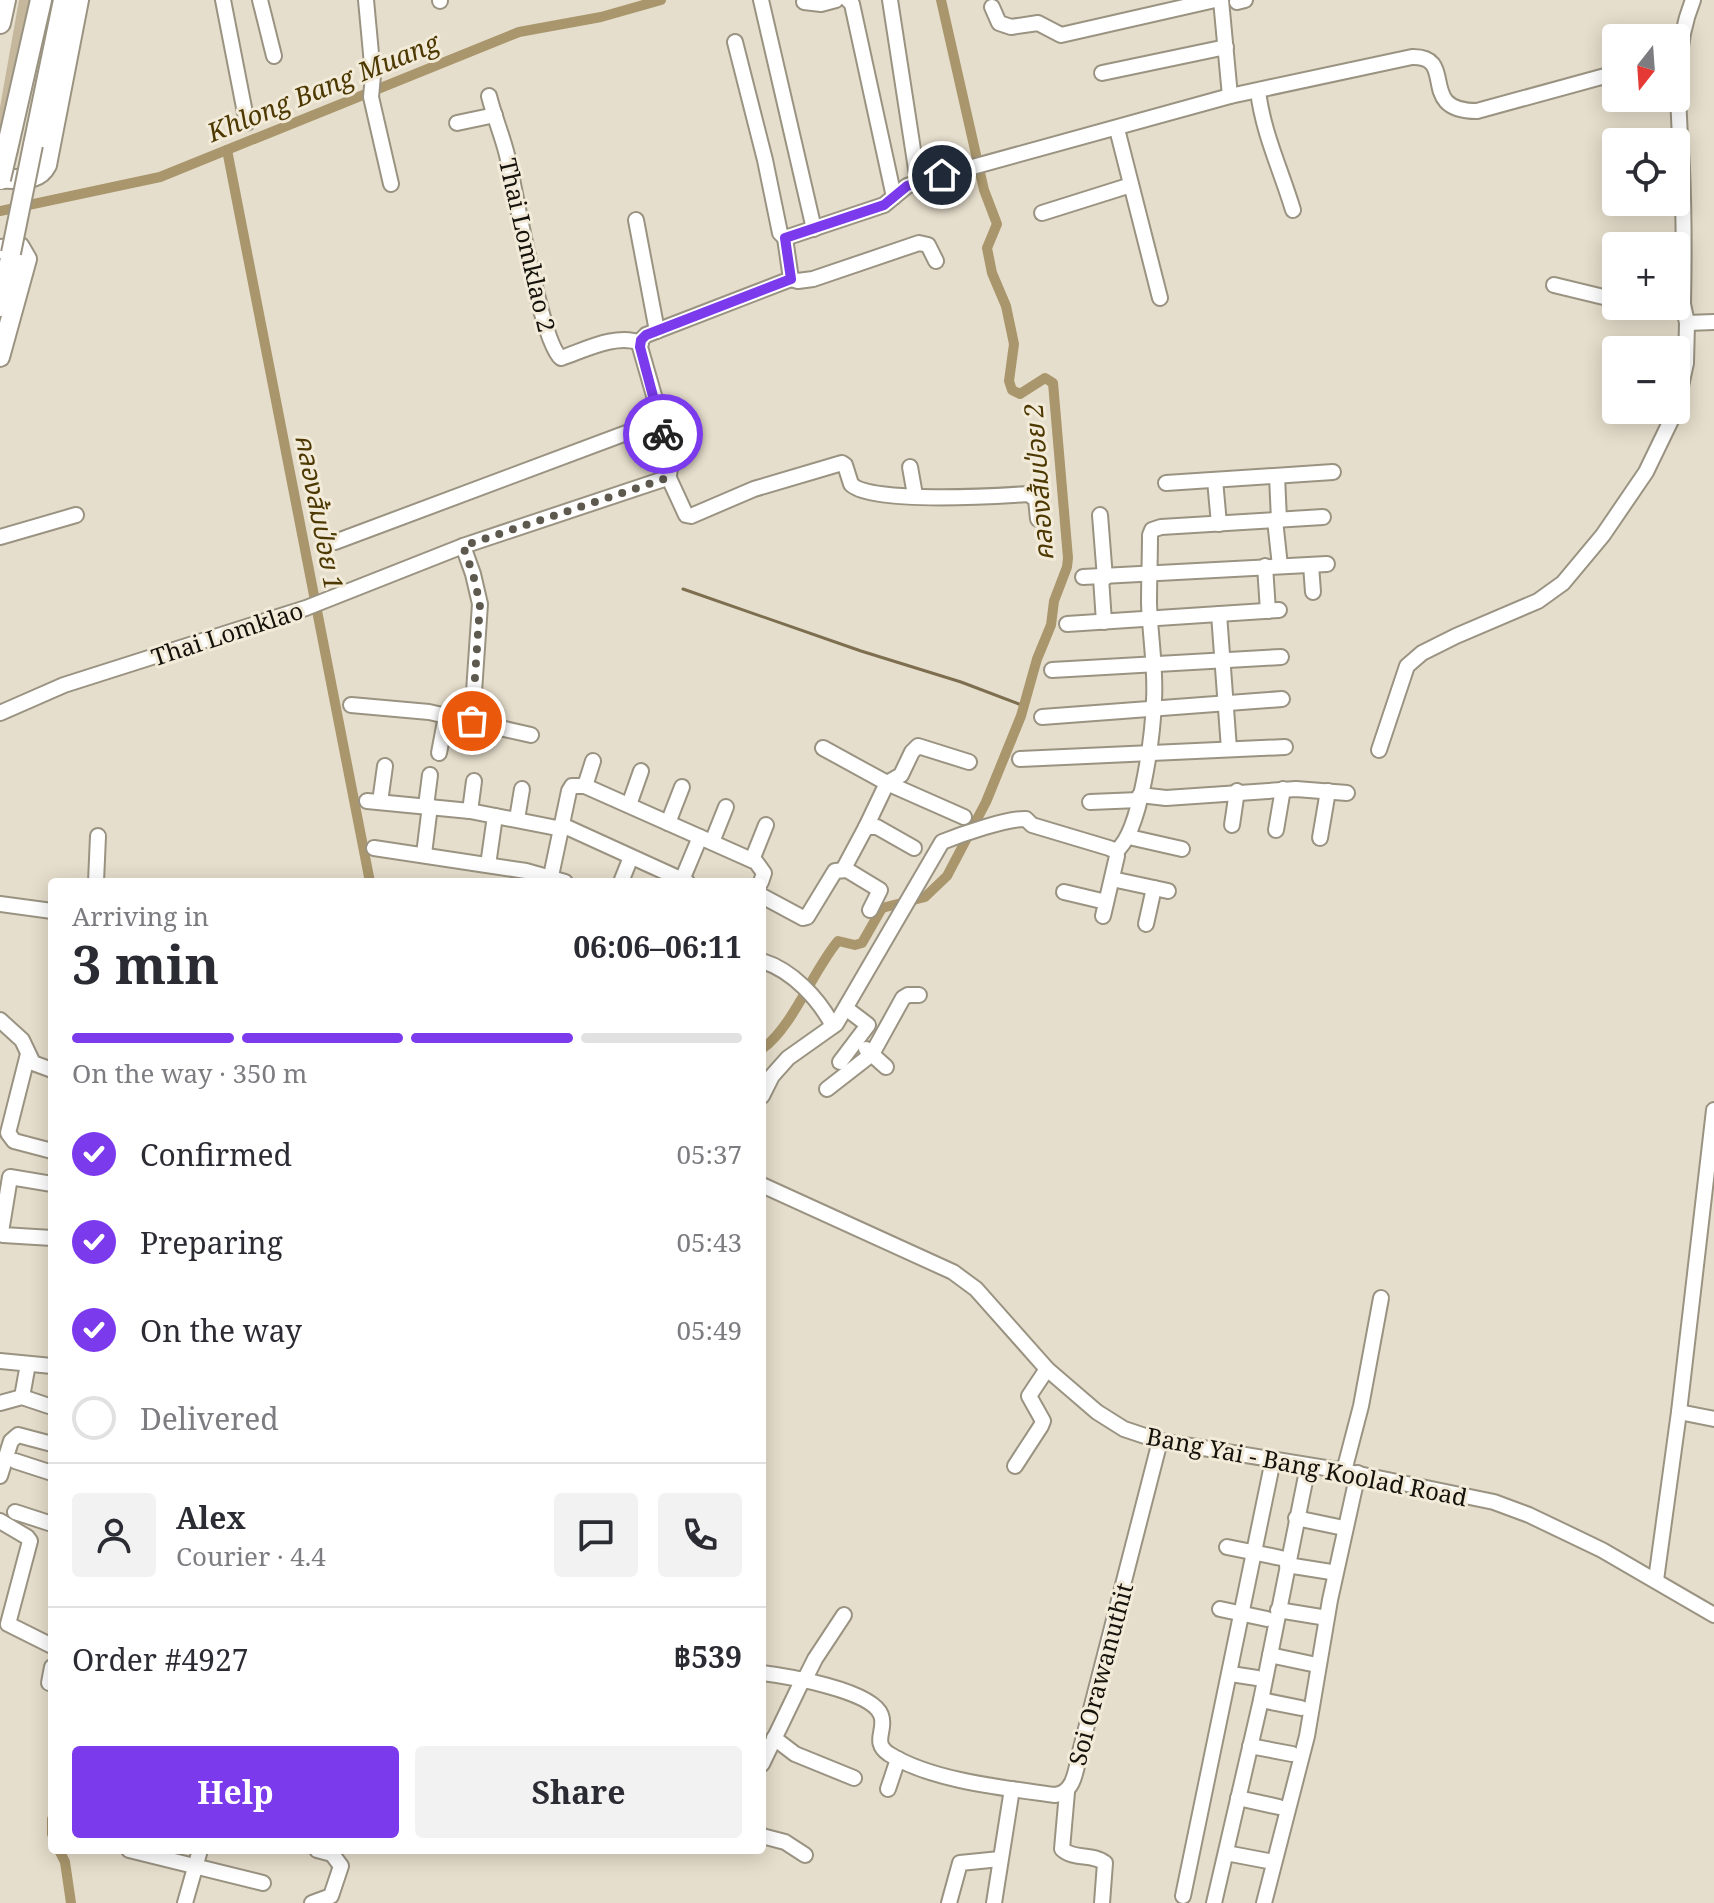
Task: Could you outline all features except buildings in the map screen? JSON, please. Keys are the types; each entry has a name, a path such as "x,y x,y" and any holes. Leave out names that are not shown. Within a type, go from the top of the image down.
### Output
{"highway":[{"path":"0,23 5,0"},
{"path":"0,179 41,0"}],"main road":[{"path":"0,307 6,251 33,145 63,0"},
{"path":"0,179 37,178 47,165 79,0"},
{"path":"0,357 27,259 20,247 6,251"}],"street":[{"path":"223,0 247,123"},
{"path":"260,0 274,56"},
{"path":"366,0 373,75 371,97 391,184"},
{"path":"761,0 814,229"},
{"path":"804,2 821,4 836,0"},
{"path":"848,0 852,4 894,197"},
{"path":"890,0 918,182"},
{"path":"992,7 995,17 1004,25 1038,23 1061,35 1218,0 1230,96"},
{"path":"1684,24 1693,0"},
{"path":"735,42 780,233 785,238 791,279"},
{"path":"1102,73 1226,47"},
{"path":"785,238 884,205 907,186 966,167 1117,129 1230,96 1348,70 1424,57 1437,74 1444,102 1455,109 1477,111 1602,77"},
{"path":"1258,91 1262,123 1293,210"},
{"name":"Thai Lomklao 2","path":"489,96 554,351 561,358 618,340 629,338 641,343"},
{"path":"1679,112 1682,173 1680,232"},
{"path":"457,123 495,115"},
{"path":"1117,129 1160,298"},
{"path":"1042,213 1131,185"},
{"path":"636,220 657,331"},
{"path":"936,261 928,245 919,243 813,279 791,279 646,335 641,343 650,388 661,420 670,468 668,476 686,515 691,516 754,489 837,463 845,465 851,484 856,489 878,494 972,497 1028,494 1036,499 1038,519"},
{"path":"1554,285 1602,297"},
{"path":"1685,320 1687,336"},
{"path":"1687,323 1714,322"},
{"path":"335,542 661,420"},
{"path":"1379,750 1407,666 1422,653 1538,601 1563,583 1603,535 1646,472 1669,424"},
{"path":"910,467 915,495"},
{"path":"1166,483 1333,472"},
{"name":"Thai Lomklao","path":"0,713 64,685 306,608 463,546 668,476"},
{"path":"1067,624 1273,610 1277,476"},
{"path":"1215,480 1219,524"},
{"path":"0,537 76,515"},
{"path":"1100,515 1104,622"},
{"path":"1064,892 1104,909 1116,851 1129,837 1140,797 1154,708 1149,575 1152,530 1323,517"},
{"path":"463,546 480,604 472,721"},
{"path":"1083,577 1327,564"},
{"path":"1311,565 1313,592"},
{"path":"1219,614 1229,749"},
{"path":"1052,670 1281,657"},
{"path":"1042,717 1282,699"},
{"path":"351,705 446,716 531,735"},
{"path":"439,753 446,716"},
{"path":"843,870 887,783 901,775 918,746 969,762"},
{"path":"1020,759 1285,747"},
{"path":"823,748 887,783 964,817"},
{"path":"585,786 593,761"},
{"path":"385,766 374,802 470,811 562,827 678,878"},
{"path":"629,805 641,771"},
{"path":"424,854 430,775"},
{"path":"470,811 474,781"},
{"path":"558,878 562,827 572,786 585,786 752,860 760,865 764,873 762,878"},
{"path":"668,823 682,787"},
{"path":"517,819 522,789"},
{"path":"1090,802 1283,789 1347,793"},
{"path":"1276,830 1283,789"},
{"path":"1232,825 1237,791"},
{"path":"1320,838 1328,791"},
{"path":"687,878 726,807"},
{"path":"488,865 495,816"},
{"path":"766,1088 788,1058 833,1026 847,1009 942,842 1019,818 1026,819 1032,825 1116,851"},
{"path":"752,860 766,825"},
{"path":"866,827 877,827 914,848"},
{"path":"96,878 98,836"},
{"path":"1129,837 1182,849"},
{"path":"374,848 553,878"},
{"path":"623,878 631,857"},
{"path":"766,898 803,918 807,917 835,871 843,870 880,890 870,910"},
{"path":"1112,879 1161,889 1146,924"},
{"path":"0,903 48,910"},
{"path":"766,962 804,988 833,1026"},
{"path":"827,1089 872,1054 903,998 919,995"},
{"path":"840,1062 868,1025 847,1009"},
{"path":"0,1020 22,1040 33,1063 48,1069"},
{"path":"857,1040 886,1067"},
{"path":"28,1054 8,1133 14,1141 48,1150"},
{"path":"1656,1580 1714,1110"},
{"path":"48,1183 10,1177 2,1207 1,1234 48,1238"},
{"name":"Bang Yai - Bang Koolad Road","path":"766,1187 953,1272 976,1289 1047,1369 1124,1429 1160,1441 1351,1472 1494,1502 1568,1533 1714,1615"},
{"path":"1264,1903 1307,1736 1381,1298"},
{"path":"0,1361 48,1366"},
{"path":"22,1397 28,1364"},
{"path":"1015,1466 1043,1421 1029,1396 1047,1369"},
{"path":"0,1403 22,1397 48,1406"},
{"path":"1679,1412 1714,1419"},
{"path":"0,1476 11,1441 18,1435 48,1443"},
{"name":"Soi Orawanuthit","path":"898,1759 959,1779 1055,1795 1067,1792 1160,1441"},
{"path":"1183,1896 1273,1460"},
{"path":"15,1461 48,1472"},
{"path":"1214,1903 1261,1700 1284,1562 1308,1466"},
{"path":"15,1512 48,1523"},
{"path":"1296,1518 1339,1527"},
{"path":"0,1521 30,1541 8,1624 48,1644"},
{"path":"1227,1547 1331,1572"},
{"path":"1220,1609 1321,1617"},
{"path":"766,1755 815,1659 844,1615"},
{"path":"1270,1655 1312,1664"},
{"path":"766,1674 804,1679 834,1688 877,1709 882,1719 880,1746 898,1759 888,1789"},
{"path":"1231,1674 1257,1678"},
{"path":"1261,1700 1301,1708"},
{"path":"774,1738 795,1754 854,1778"},
{"path":"1250,1746 1292,1754"},
{"path":"994,1903 1012,1789"},
{"path":"1067,1792 1062,1849 1066,1854 1100,1859 1105,1863 1102,1903"},
{"path":"1238,1798 1279,1807"},
{"path":"766,1837 785,1842 805,1855"},
{"path":"1226,1853 1268,1861"},
{"path":"146,1854 263,1883"},
{"path":"185,1903 199,1854"},
{"path":"312,1903 331,1896 341,1866 332,1854"},
{"path":"949,1903 960,1863 1000,1859"}],"shaded area":[{"path":"19,0 30,0 0,129 0,107"}],"waterway":[{"name":"Khlong Bang Muang","path":"0,211 160,177 519,32 601,17 661,0"},
{"name":"คลองส้มป่อย 2","path":"766,1045 793,1013 838,941 855,945 862,943 882,908 925,897 947,876 986,802 1021,716 1067,567 1053,383 1045,378 1020,394 1012,390 1009,381 1014,344 1006,306 992,273 987,248 997,224 984,190 941,0"},
{"name":"คลองส้มป่อย 1","path":"227,150 369,878"},
{"path":"683,589 1024,706"},
{"path":"61,1854 71,1903"}],"way so far":[{"path":"472,721 480,604 463,546 664,479 669,475 670,468 663,434"}],"route":[{"path":"663,434 640,347 646,335 791,279 785,238 884,205 907,186 942,175"}]}
